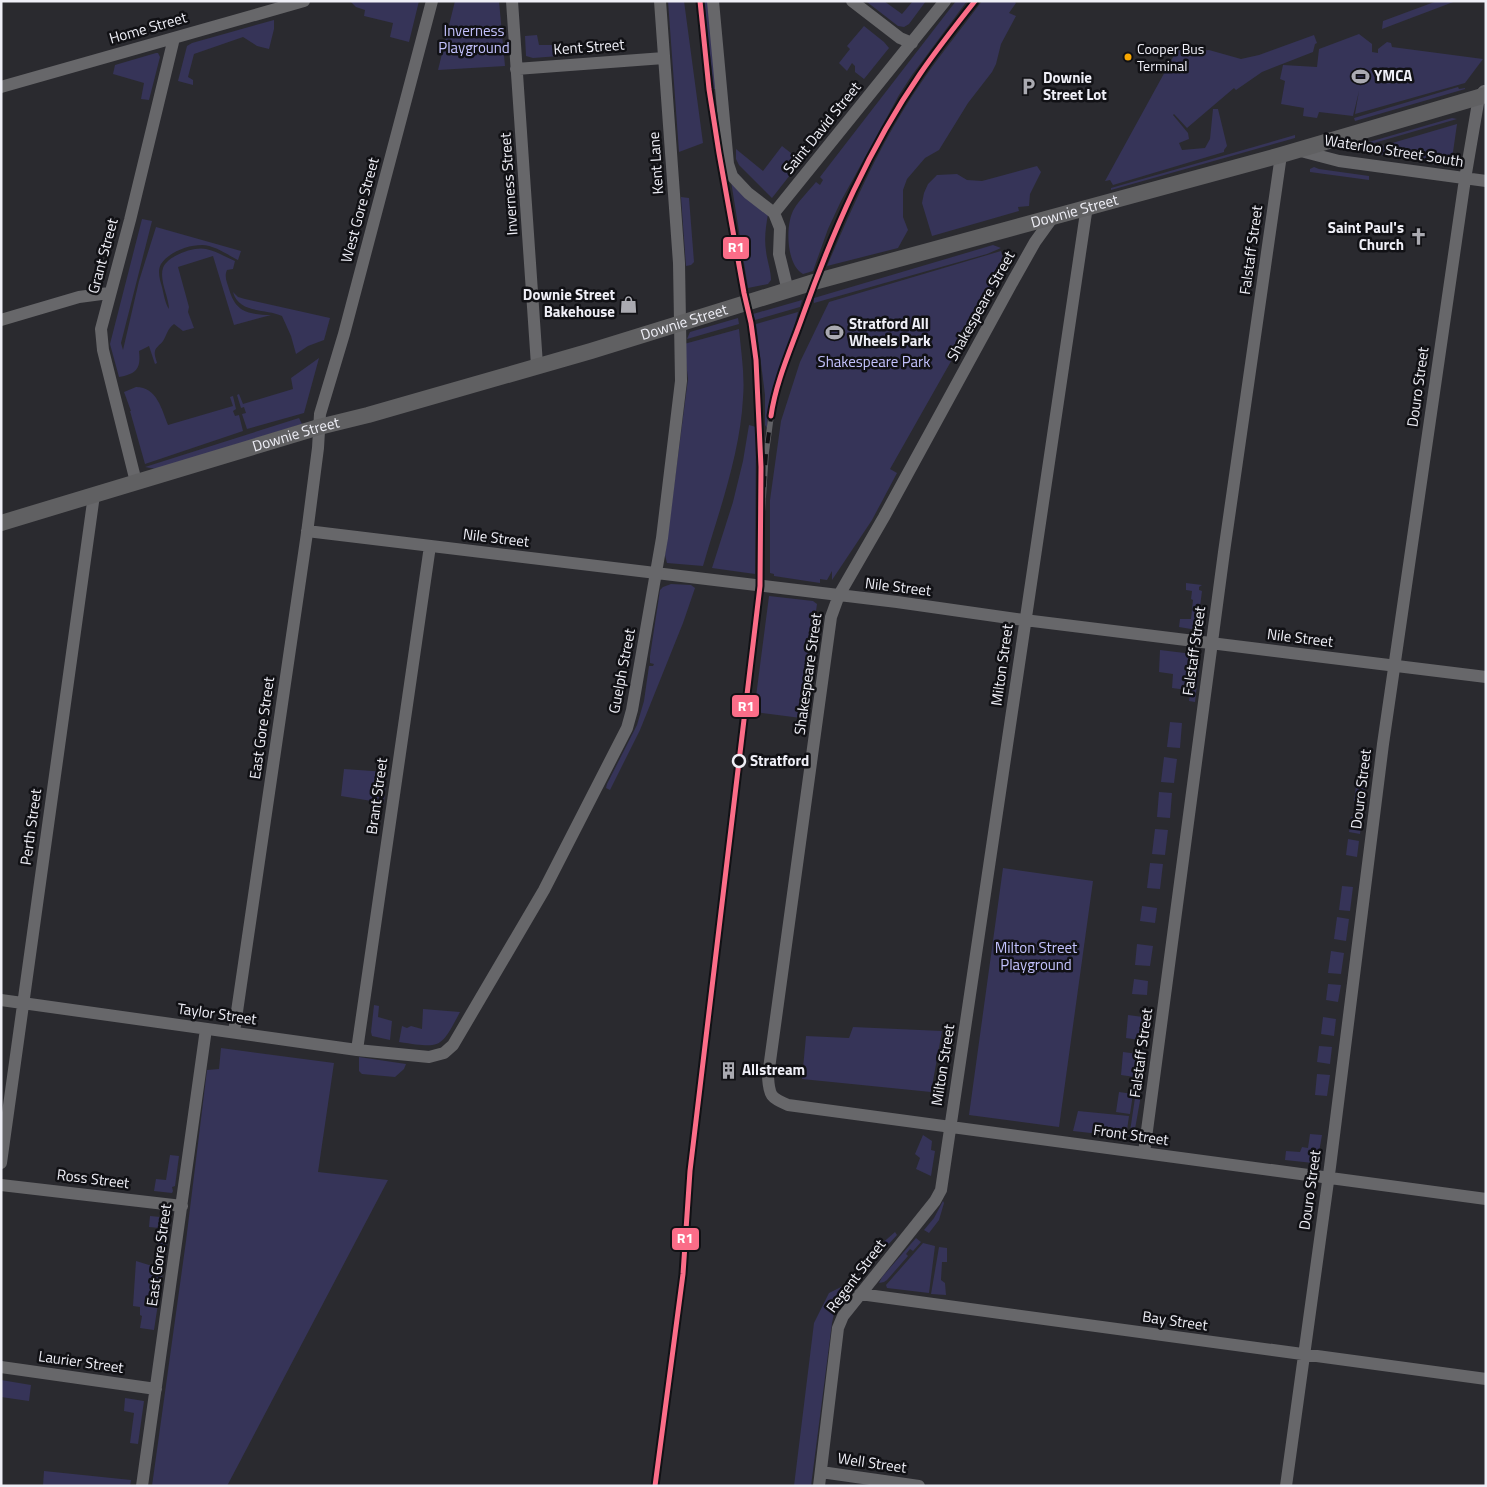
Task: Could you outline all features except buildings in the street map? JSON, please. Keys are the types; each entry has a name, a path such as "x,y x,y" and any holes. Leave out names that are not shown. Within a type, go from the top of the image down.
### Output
{"main road":[{"name":"Downie Street","path":"1,523 319,427 368,415 915,254 1297,150 1484,94"}],"street":[{"name":"Home Street","path":"1,88 304,1"},
{"name":"West Gore Street","path":"319,427 323,405 344,334 432,1"},
{"name":"Inverness Street","path":"512,1 537,365"},
{"name":"Kent Lane","path":"660,1 674,187 680,323"},
{"path":"713,1 728,164 732,176 748,193 774,213 780,228 779,254 788,291"},
{"path":"852,1 900,38 912,43"},
{"name":"Saint David Street","path":"774,213 945,1"},
{"name":"Grant Street","path":"136,482 101,344 101,329 109,293 130,220 174,38"},
{"name":"Kent Street","path":"516,69 664,58"},
{"name":"Douro Street","path":"1286,1486 1329,1178 1394,666 1465,179 1484,94"},
{"name":"Waterloo Street South","path":"1297,150 1339,161 1486,182"},
{"name":"Falstaff Street","path":"1144,1153 1212,643 1281,154"},
{"name":"Milton Street","path":"950,1128 1087,206"},
{"name":"Shakespeare Street","path":"774,1099 768,1091 768,1076 831,617 839,595 884,518 1013,281 1035,242 1053,217"},
{"path":"1,320 79,297 109,293"},
{"name":"Guelph Street","path":"429,1057 444,1053 453,1045 544,890 626,728 632,710 662,538 681,381 680,323"},
{"name":"East Gore Street","path":"234,1032 307,531 319,427"},
{"name":"Perth Street","path":"1,1164 94,495"},
{"name":"Nile Street","path":"307,531 839,595 1486,677"},
{"name":"Brant Street","path":"357,1050 430,546"},
{"name":"Taylor Street","path":"1,1000 357,1050 429,1057"},
{"name":"East Gore Street","path":"142,1486 206,1029"},
{"name":"Front Street","path":"774,1099 788,1105 950,1128 1486,1199"},
{"name":"Regent Street","path":"819,1486 838,1328 843,1316 935,1201 941,1190 950,1128"},
{"name":"Ross Street","path":"1,1185 182,1206"},
{"name":"Bay Street","path":"860,1294 1486,1379"},
{"name":"Laurier Street","path":"1,1367 156,1389"},
{"name":"Well Street","path":"821,1472 919,1486"}],"green space":[{"path":"350,1 419,1 409,42 390,37 393,23 364,16 365,10 356,7"},
{"name":"Inverness Playground","path":"455,1 499,1 505,66 438,70"},
{"path":"668,1 684,1 703,143 679,152"},
{"path":"704,1 709,1 716,89 714,89"},
{"path":"884,1 902,14 913,1 926,1 909,24 904,27 898,26 867,2"},
{"path":"956,1 967,1 899,95 841,201 828,229 813,271 803,274 797,269 790,253 788,234 794,209 816,182 820,185 823,180 820,177"},
{"path":"982,1 1014,1 1016,3 1009,13 1016,16 1001,44 992,72 968,103 939,150 925,158 907,179 903,190 903,217 908,230 898,248 827,266 862,186 904,109 922,81"},
{"path":"1437,1 1456,1 1382,29 1383,21"},
{"path":"274,20 274,29 269,49 257,46 243,37 194,54 188,77 193,80 193,85 178,81 187,46"},
{"path":"864,26 889,48 864,79 855,72 855,66 852,63 847,71 839,63 850,49 847,46"},
{"name":"YMCA","path":"1359,34 1372,44 1372,52 1378,53 1378,49 1387,42 1391,43 1392,47 1483,59 1465,83 1355,114 1359,91 1353,116 1319,112 1317,118 1303,116 1304,108 1281,104 1285,81 1280,79 1283,65 1317,67 1319,49"},
{"path":"537,35 539,45 558,45 559,56 533,58 526,56 525,36"},
{"path":"1314,35 1317,43 1313,52 1262,72 1236,90 1234,88 1187,128 1173,115 1188,133 1189,139 1179,143 1182,150 1205,148 1210,139 1213,109 1218,109 1227,146 1224,152 1113,185 1110,180 1105,181 1178,48 1188,57 1196,49 1200,51 1209,50 1241,59 1259,55"},
{"path":"156,53 160,57 149,100 141,99 144,83 113,74 115,65"},
{"path":"1458,87 1459,89 1465,89 1355,121 1354,118"},
{"path":"1452,118 1457,119 1360,147 1362,144"},
{"path":"1457,124 1450,163 1365,153 1365,151"},
{"path":"1295,135 1295,138 1111,190 1111,188"},
{"path":"782,146 801,161 772,198 739,165 736,159 736,149 763,171"},
{"path":"1037,166 1041,172 1030,194 1029,206 1018,207 1019,211 932,236 922,203 928,184 937,175 957,174 967,180 982,181"},
{"path":"1314,167 1369,176 1369,180 1310,172 1310,169"},
{"path":"731,181 768,214 765,241 771,280 768,284 748,288"},
{"path":"681,197 689,198 694,262 686,266"},
{"path":"142,219 152,221 121,343 123,350 139,281 156,227 241,251 238,260 207,245 191,246 174,253 164,260 159,273 166,304 169,309 162,278 163,268 175,256 201,248 235,261 233,269 227,270 226,277 232,297 239,308 249,313 271,315 234,325 213,256 178,267 189,307 188,312 194,328 183,331 174,324 168,330 156,350 157,363 155,364 149,346 139,351 139,362 134,372 119,377 110,344"},
{"path":"993,245 1001,248 987,254 814,303 814,298"},
{"name":"Shakespeare Park","path":"1001,251 1005,266 890,469 897,473 872,520 832,580 832,571 827,580 820,579 820,583 774,576 774,574 770,573 770,500 781,421 800,362 829,302"},
{"path":"233,292 238,297 245,299 330,318 324,340 308,346 296,354 291,336 282,316 247,307 236,299"},
{"path":"802,300 800,307 755,320 753,314"},
{"path":"798,312 771,398 767,428 765,425 765,395 756,324"},
{"path":"738,318 739,324 687,339 690,332"},
{"path":"739,329 744,381 738,441 728,483 703,566 667,563 665,555 688,379 684,344"},
{"path":"319,358 304,413 247,429 242,414 246,413 244,407 241,408 237,395 239,394 243,404 293,389 291,378"},
{"path":"136,387 143,388 154,395 161,406 168,425 233,406 230,397 233,396 236,409 233,411 235,416 239,415 243,431 145,464 124,392"},
{"path":"299,418 302,424 156,469 145,467"},
{"path":"749,425 756,427 755,574 712,568 733,502"},
{"path":"1186,583 1202,585 1199,587 1199,590 1202,591 1197,630 1179,627 1180,619 1191,619 1192,591 1186,590"},
{"path":"671,584 691,585 695,588 640,730 610,790 606,788 607,784 637,725 644,701 649,666 654,664 650,663 650,656 660,590"},
{"path":"769,596 813,601 817,604 801,718 754,712"},
{"path":"1160,650 1193,654 1187,690 1172,688 1173,674 1159,672"},
{"path":"1196,654 1199,654 1200,660 1195,702 1189,701"},
{"path":"1170,722 1182,723 1180,748 1167,747"},
{"path":"1164,757 1177,759 1174,783 1161,782"},
{"path":"344,769 387,772 384,803 341,796"},
{"path":"1357,779 1367,780 1364,802 1354,801"},
{"path":"1159,792 1172,793 1170,818 1157,817"},
{"path":"1351,817 1362,819 1360,834 1349,832"},
{"path":"1155,829 1168,830 1165,855 1152,854"},
{"path":"1348,839 1359,841 1357,857 1346,855"},
{"path":"1150,863 1163,864 1160,889 1147,888"},
{"name":"Milton Street Playground","path":"1003,868 1093,881 1059,1127 969,1115"},
{"path":"1342,886 1353,887 1350,911 1339,910"},
{"path":"1142,906 1157,908 1155,923 1140,921"},
{"path":"1337,917 1349,919 1346,941 1334,939"},
{"path":"1137,944 1153,946 1150,966 1135,965"},
{"path":"1331,951 1344,953 1341,974 1328,973"},
{"path":"1134,979 1148,981 1147,995 1132,994"},
{"path":"1328,984 1341,985 1338,1002 1326,1000"},
{"path":"374,1005 379,1006 378,1017 392,1021 390,1040 372,1036"},
{"path":"423,1009 460,1012 448,1034 438,1044 423,1045 399,1042 402,1026 422,1029"},
{"path":"1128,1015 1143,1017 1140,1040 1126,1038"},
{"path":"1323,1017 1336,1019 1334,1036 1321,1034"},
{"path":"853,1027 942,1031 931,1092 802,1079 806,1036 849,1038"},
{"path":"1319,1046 1332,1047 1330,1064 1317,1062"},
{"path":"221,1048 334,1063 318,1172 388,1180 227,1486 152,1486 186,1241 207,1070 219,1069"},
{"path":"1123,1052 1138,1054 1135,1077 1121,1075"},
{"path":"359,1057 406,1064 404,1069 395,1077 362,1074 359,1071"},
{"path":"1317,1074 1330,1075 1327,1096 1315,1095"},
{"path":"1136,1091 1141,1095 1135,1129 1133,1135 1129,1138"},
{"path":"1119,1092 1133,1094 1130,1114 1116,1112"},
{"path":"1078,1111 1129,1116 1126,1137 1073,1131"},
{"path":"1310,1134 1322,1135 1318,1158 1313,1163 1285,1160 1286,1151 1300,1152 1302,1147 1308,1148"},
{"path":"923,1135 932,1141 931,1150 935,1151 931,1176 916,1169 920,1158 915,1154"},
{"path":"170,1155 179,1156 175,1186 172,1187 173,1191 172,1193 154,1191 156,1179 166,1180"},
{"path":"943,1201 939,1220 929,1233 924,1230 934,1218"},
{"path":"150,1216 171,1218 154,1330 140,1328 142,1316 140,1315 140,1307 133,1306 136,1261 149,1265 154,1264 160,1228 149,1227"},
{"path":"895,1232 897,1235 865,1270 864,1267 871,1253"},
{"path":"916,1238 921,1242 913,1251 910,1249 906,1254 908,1256 887,1280 879,1283 882,1277"},
{"path":"923,1243 935,1246 929,1293 887,1288 886,1285"},
{"path":"939,1247 947,1248 947,1262 942,1262 941,1280 945,1283 946,1295 931,1294"},
{"path":"841,1287 849,1289 836,1305 832,1323 811,1486 794,1486 814,1323 829,1293"},
{"path":"1,1380 31,1385 29,1401 1,1397"},
{"path":"125,1398 144,1401 138,1444 130,1443 134,1413 124,1411"},
{"path":"44,1471 131,1480 130,1486 43,1486"}],"railway":[{"path":"761,531 766,454 774,395 824,256 862,174 896,111 920,73 975,1"}],"transit line":[{"name":"R1","path":"655,1486 683,1274 690,1171 760,586 761,467 756,360 709,89 700,1"},
{"name":"R1","path":"771,416 780,378 827,252 868,161 884,131 920,74 975,1"}],"place":[{"name":"Cooper Bus Terminal","path":"1128,57"},
{"name":"YMCA","path":"1360,76"},
{"name":"Downie Street Lot","path":"1029,87"},
{"name":"Saint Paul's Church","path":"1418,237"},
{"name":"Downie Street Bakehouse","path":"629,304"},
{"name":"Stratford All Wheels Park","path":"835,333"},
{"name":"Stratford","path":"739,761"},
{"name":"Allstream","path":"728,1070"}]}
